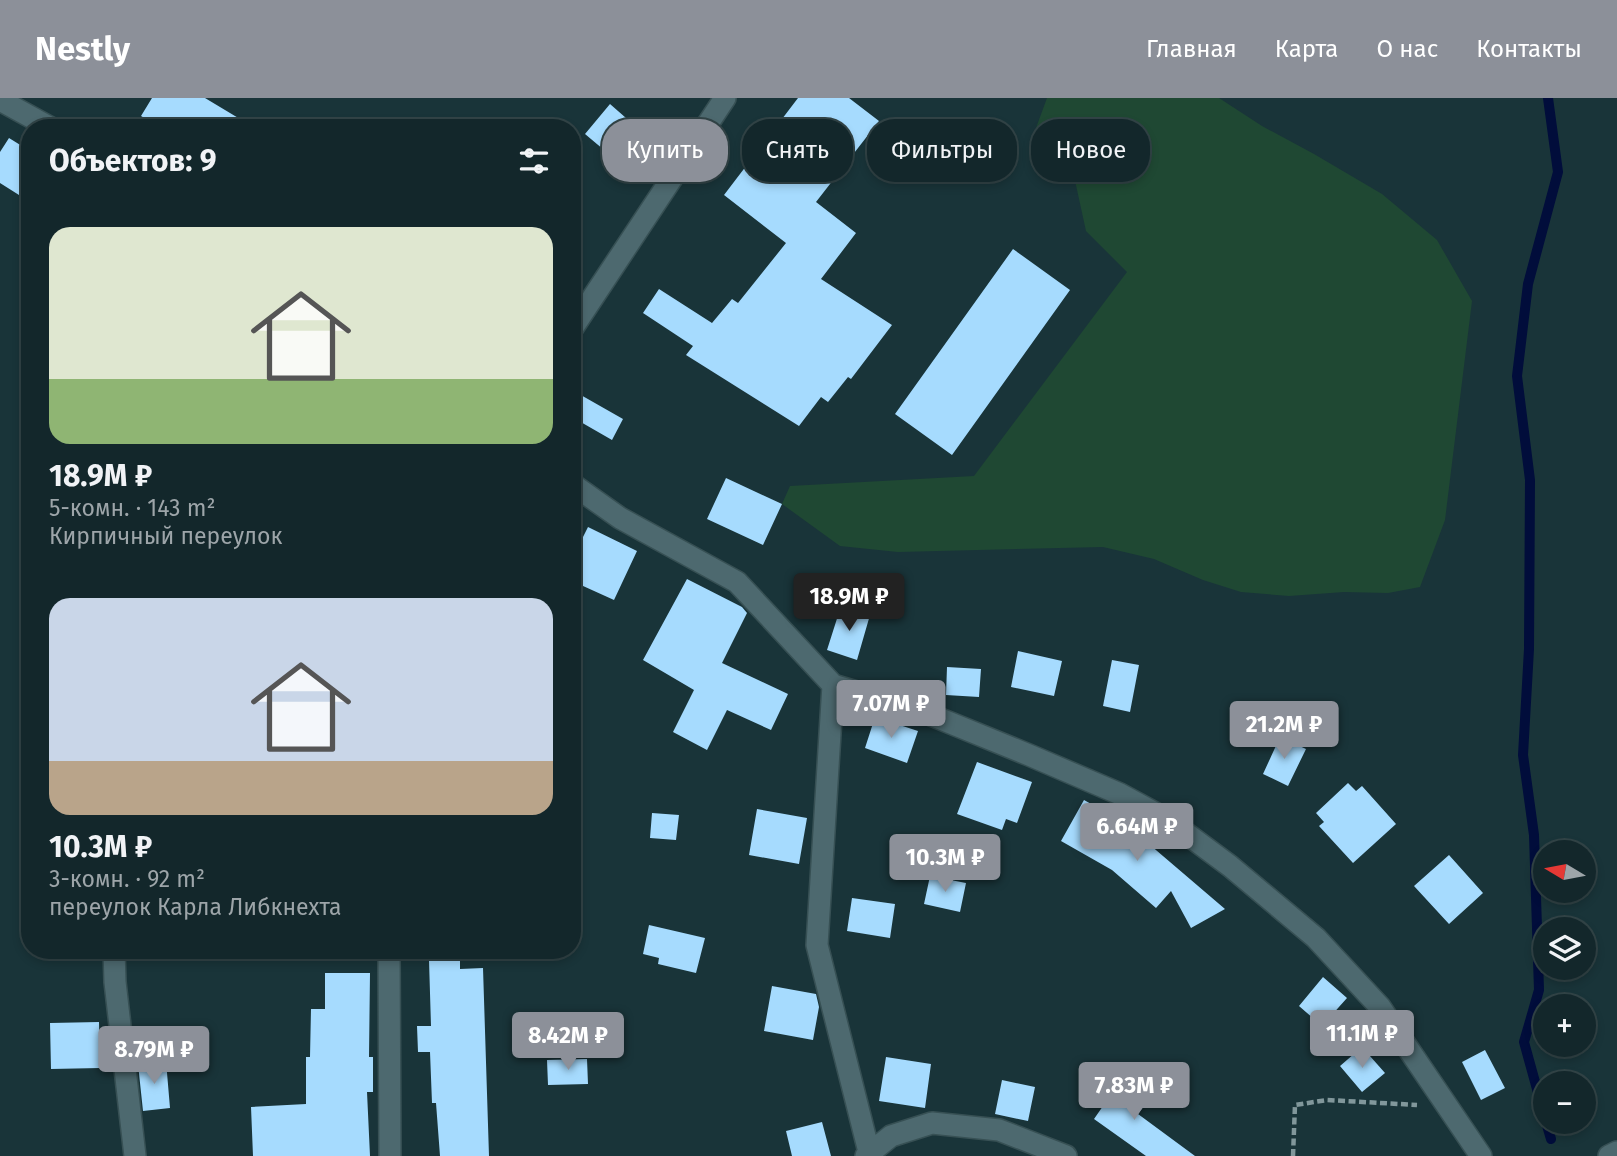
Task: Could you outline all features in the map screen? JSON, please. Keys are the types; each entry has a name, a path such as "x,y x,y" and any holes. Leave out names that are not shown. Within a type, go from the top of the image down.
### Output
{"street":[{"path":"581,315 725,98"},
{"path":"0,100 35,119"},
{"path":"581,490 621,518 737,582 833,685 921,712 1029,755 1120,794 1168,820 1230,866 1316,938 1380,1007 1481,1156"},
{"path":"833,685 817,944 868,1154 891,1136 932,1124 999,1130 1066,1156"},
{"path":"114,959 135,1156"},
{"path":"389,959 390,1156"},
{"path":"1609,1156 1617,1152"}],"path":[{"path":"1293,1156 1295,1105 1327,1100 1410,1106 1446,1104"}],"green space":[{"path":"1047,98 1219,98 1262,126 1382,194 1437,240 1472,301 1445,520 1420,587 1388,593 1344,592 1289,596 1241,592 1203,580 1154,559 1103,547 898,552 840,546 782,504 790,486 974,476 1127,272 1086,231 1075,182 1150,182 1150,119 1039,119"}],"building":[{"path":"152,98 205,98 240,119 146,119 141,116"},
{"path":"798,98 849,98 876,119 867,119 867,136 853,154 853,119 782,119"},
{"path":"610,104 627,119 602,119 602,148 585,134"},
{"path":"9,138 21,145 19,195 0,183 0,152"},
{"path":"742,171 742,182 832,182 816,202 856,233 821,279 892,325 851,379 848,377 828,402 821,397 799,426 686,355 693,346 643,313 659,289 712,323 732,299 738,303 786,243 724,195"},
{"path":"1013,249 1070,290 952,455 895,414"},
{"path":"581,395 623,419 612,440 581,422"},
{"path":"726,478 782,504 763,545 707,519"},
{"path":"588,527 637,551 614,600 581,585 581,541"},
{"path":"687,579 742,607 747,613 722,663 788,694 771,730 727,710 707,750 673,732 694,690 643,660"},
{"path":"841,606 870,615 857,660 827,650"},
{"path":"1018,651 1062,661 1054,696 1011,687"},
{"path":"1112,660 1139,665 1130,712 1103,706"},
{"path":"947,667 981,669 979,697 946,695"},
{"path":"875,717 918,731 907,763 865,748"},
{"path":"1280,737 1306,749 1288,786 1263,774"},
{"path":"977,762 1032,782 1017,823 1006,819 1002,830 957,814"},
{"path":"1348,783 1356,791 1362,786 1396,824 1353,863 1319,826 1324,822 1316,813"},
{"path":"1084,800 1122,821 1225,909 1191,928 1171,891 1156,908 1112,870 1061,841"},
{"path":"757,809 807,818 799,864 749,855"},
{"path":"652,813 679,815 676,840 650,838"},
{"path":"1449,855 1483,893 1449,924 1414,886"},
{"path":"930,876 966,883 960,912 924,904"},
{"path":"852,898 895,904 890,938 847,931"},
{"path":"649,925 705,938 696,973 658,964 659,958 643,954"},
{"path":"460,959 460,969 483,968 489,1156 440,1156 436,1103 432,1103 430,1052 418,1052 417,1026 431,1026 429,960"},
{"path":"325,973 370,973 369,1057 373,1057 373,1092 367,1092 370,1156 253,1156 251,1107 306,1104 306,1057 310,1057 311,1009 325,1009"},
{"path":"1323,977 1347,998 1322,1026 1299,1006"},
{"path":"772,986 816,994 819,1007 813,1040 764,1031"},
{"path":"99,1022 100,1068 51,1069 50,1023"},
{"path":"1362,1047 1385,1073 1362,1092 1340,1066"},
{"path":"1485,1050 1505,1088 1481,1100 1462,1062"},
{"path":"886,1057 931,1064 925,1108 879,1101"},
{"path":"587,1059 588,1084 548,1085 547,1060"},
{"path":"166,1061 170,1108 143,1111 138,1064"},
{"path":"1114,1076 1148,1101 1138,1114 1195,1156 1146,1156 1094,1119 1103,1106 1096,1101"},
{"path":"1002,1080 1035,1087 1028,1121 995,1114"},
{"path":"822,1122 831,1156 792,1156 786,1131"}],"waterway":[{"path":"1533,1075 1524,1042 1539,990 1534,835 1523,755 1529,649 1530,480 1517,376 1528,284 1558,172 1548,98"},
{"path":"1550,1134 1551,1139"}]}
